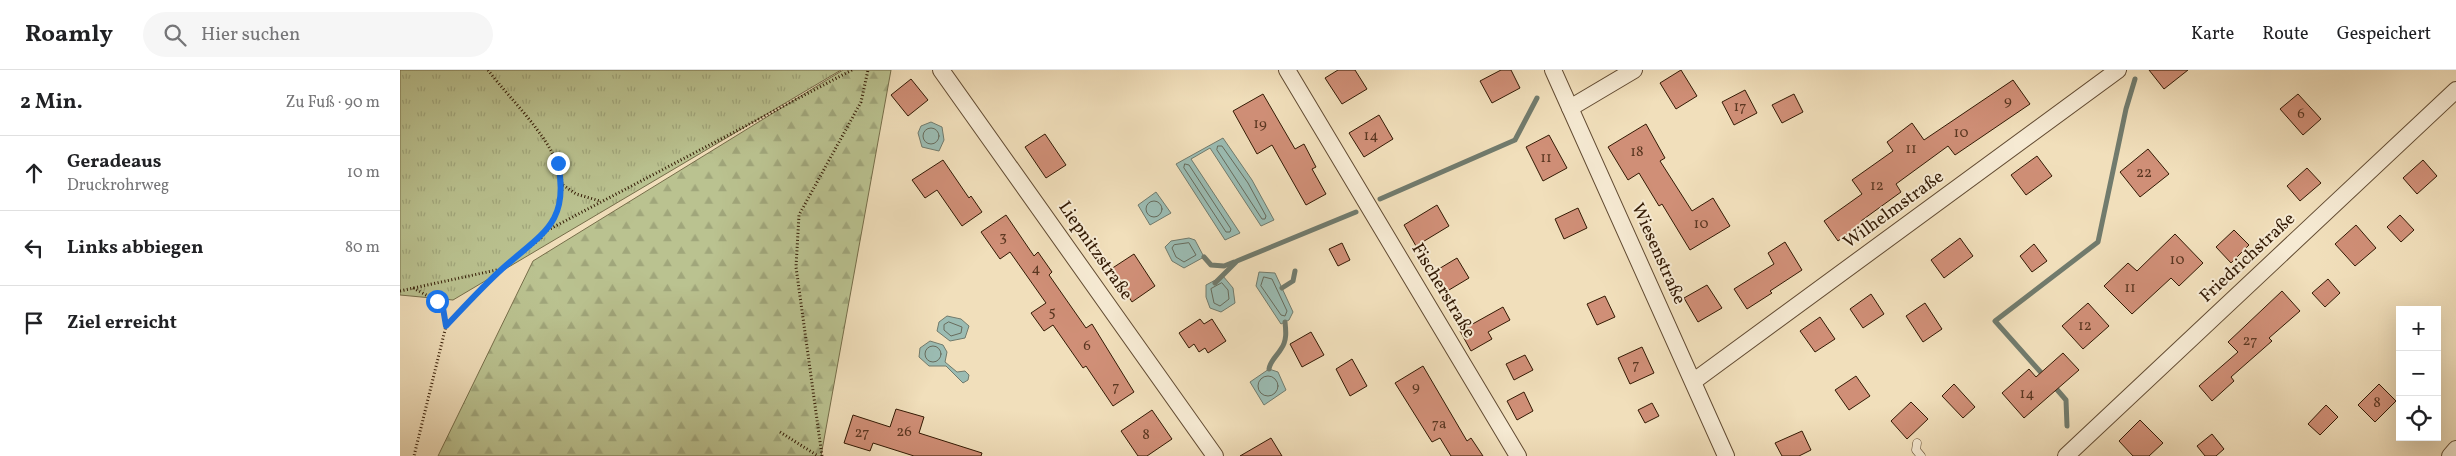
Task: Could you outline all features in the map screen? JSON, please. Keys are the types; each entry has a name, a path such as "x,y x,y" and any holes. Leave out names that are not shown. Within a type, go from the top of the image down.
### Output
{"street":[{"name":"Liepnitzstraße","path":"942,70 1216,456"},
{"name":"Fischerstraße","path":"1287,70 1518,456"},
{"name":"Wiesenstraße","path":"1553,70 1726,456"},
{"path":"1570,108 1634,70"},
{"name":"Wilhelmstraße","path":"1694,382 2118,70"},
{"name":"Friedrichstraße","path":"2066,456 2456,90"},
{"path":"2450,456 2456,450"}],"lane":[{"path":"1917,443 1916,450 1921,456"}],"path":[{"path":"488,70 543,139 558,163 563,185 559,208 546,231"},
{"path":"446,326 502,269 546,231 852,70"},
{"path":"822,456 796,267 800,215 861,102 868,70"},
{"path":"563,185 576,194 600,202"},
{"path":"400,291 502,269"},
{"path":"413,288 437,301 443,308 446,326 414,456"},
{"path":"780,432 818,456"}],"green space":[{"path":"400,70 841,70 453,300 400,295"},
{"path":"843,70 891,70 821,456 438,456 533,261"}],"water":[{"path":"931,122 942,127 944,140 939,151 922,147 918,133 921,126"},
{"path":"1223,138 1252,180 1274,220 1261,226 1210,148 1191,159 1240,233 1225,240 1176,164"},
{"path":"1156,192 1171,213 1150,225 1138,205"},
{"path":"1189,238 1195,240 1204,257 1184,268 1172,261 1165,247 1171,241"},
{"path":"1259,272 1275,273 1293,312 1289,320 1281,324 1256,286"},
{"path":"1223,276 1233,288 1235,303 1221,312 1210,308 1206,297 1206,285"},
{"path":"947,316 961,319 969,326 965,338 950,341 937,331 939,322"},
{"path":"930,341 943,345 947,352 945,362 957,372 965,371 969,375 968,380 963,383 946,366 929,366 919,357 920,348"},
{"path":"1269,369 1278,372 1286,390 1264,405 1250,382"}],"building":[{"path":"1338,70 1355,70 1367,89 1342,104 1325,78"},
{"path":"1501,70 1511,70 1520,88 1492,103 1480,81"},
{"path":"1681,70 1697,96 1676,109 1660,83"},
{"path":"2149,70 2188,70 2164,89"},
{"path":"911,79 928,100 908,116 891,95"},
{"path":"2013,80 2030,104 1955,155 1948,146 1896,184 1901,192 1861,221 1862,223 1838,241 1824,221 1862,194 1852,180 1893,151 1887,142 1912,123 1924,140"},
{"path":"1745,90 1757,113 1734,125 1722,102"},
{"path":"1263,94 1295,149 1304,144 1316,167 1312,169 1326,194 1306,205 1272,145 1257,154 1233,111"},
{"path":"1794,94 1803,112 1782,123 1772,105"},
{"path":"2298,94 2321,119 2303,135 2280,109"},
{"path":"1379,115 1393,139 1364,157 1349,133"},
{"path":"1646,124 1665,158 1660,161 1692,211 1713,198 1730,226 1690,250 1662,204 1659,206 1639,173 1628,180 1608,147"},
{"path":"1045,134 1066,165 1046,178 1025,147"},
{"path":"1549,135 1567,168 1543,181 1526,147"},
{"path":"2148,149 2169,174 2140,197 2120,172"},
{"path":"2037,156 2052,176 2026,195 2011,175"},
{"path":"943,160 969,198 971,196 982,212 962,226 937,190 925,198 912,180"},
{"path":"2423,160 2437,176 2417,194 2403,178"},
{"path":"2307,168 2321,183 2300,201 2287,186"},
{"path":"1437,205 1449,226 1416,246 1404,225"},
{"path":"1578,208 1587,228 1564,239 1555,219"},
{"path":"1006,215 1034,256 1038,252 1052,272 1049,275 1086,328 1092,324 1134,392 1113,406 1086,366 1083,368 1053,325 1044,331 1031,313 1046,303 1010,252 1000,259 981,232"},
{"path":"2400,215 2414,230 2401,242 2387,227"},
{"path":"2356,225 2376,248 2355,266 2335,244"},
{"path":"2234,230 2249,245 2231,263 2216,247"},
{"path":"2175,234 2203,263 2179,286 2171,278 2132,314 2104,286 2128,263 2137,271"},
{"path":"1960,238 1973,256 1944,278 1931,260"},
{"path":"1785,242 1802,270 1747,309 1734,289 1774,264 1768,253"},
{"path":"1342,243 1350,260 1338,266 1329,249"},
{"path":"2034,244 2047,261 2032,272 2020,256"},
{"path":"1134,254 1155,286 1132,302 1111,269"},
{"path":"1457,258 1469,278 1444,293 1432,273"},
{"path":"2328,279 2340,293 2325,307 2312,293"},
{"path":"1707,285 1722,308 1698,322 1684,298"},
{"path":"2282,291 2300,311 2269,338 2272,341 2231,377 2234,381 2212,401 2199,386 2238,352 2228,342"},
{"path":"1871,294 1884,314 1863,328 1850,309"},
{"path":"1605,296 1615,317 1597,325 1587,304"},
{"path":"1925,303 1942,329 1923,342 1906,316"},
{"path":"2088,303 2109,326 2083,349 2062,326"},
{"path":"1503,307 1510,320 1488,332 1492,339 1471,351 1460,331"},
{"path":"1820,317 1835,339 1815,352 1800,331"},
{"path":"1200,319 1204,324 1212,319 1226,341 1208,353 1205,348 1199,352 1194,344 1189,348 1179,333"},
{"path":"1311,332 1324,355 1302,367 1290,344"},
{"path":"1642,347 1654,373 1630,384 1618,358"},
{"path":"2063,353 2079,370 2024,418 2002,393 2029,369 2036,377"},
{"path":"1525,355 1533,370 1514,380 1506,364"},
{"path":"1352,359 1367,386 1350,396 1336,369"},
{"path":"1423,366 1467,441 1471,438 1483,456 1451,456 1440,438 1432,442 1395,383"},
{"path":"1856,376 1870,396 1849,410 1835,390"},
{"path":"1954,384 1975,407 1963,418 1942,396"},
{"path":"2379,384 2396,401 2375,422 2358,405"},
{"path":"1524,392 1533,411 1517,420 1507,401"},
{"path":"1911,402 1928,419 1907,439 1891,421"},
{"path":"1652,403 1659,416 1645,423 1638,410"},
{"path":"2326,405 2338,417 2320,435 2308,424"},
{"path":"896,409 924,417 919,433 982,453 981,456 914,456 873,443 870,451 844,443 853,415 890,427"},
{"path":"1152,410 1172,439 1147,456 1138,456 1121,431"},
{"path":"2140,420 2163,443 2149,456 2133,456 2119,441"},
{"path":"1802,431 1811,450 1799,456 1782,456 1775,443"},
{"path":"2212,434 2224,449 2216,456 2205,456 2197,446"},
{"path":"1271,438 1282,456 1240,456"}],"waterway":[{"path":"2045,377 1995,321 2098,242 2126,109 2135,79"},
{"path":"1380,199 1515,140 1537,98"},
{"path":"1215,283 1237,261 1356,212"},
{"path":"1204,257 1211,265 1224,266 1234,262"},
{"path":"1282,288 1293,281 1295,271"},
{"path":"1269,369 1283,346 1286,332 1285,322"},
{"path":"2053,385 2066,400 2067,426"}],"route":[{"path":"437,301 443,308 446,326 502,269 541,238 559,208 563,185 558,163"}]}
